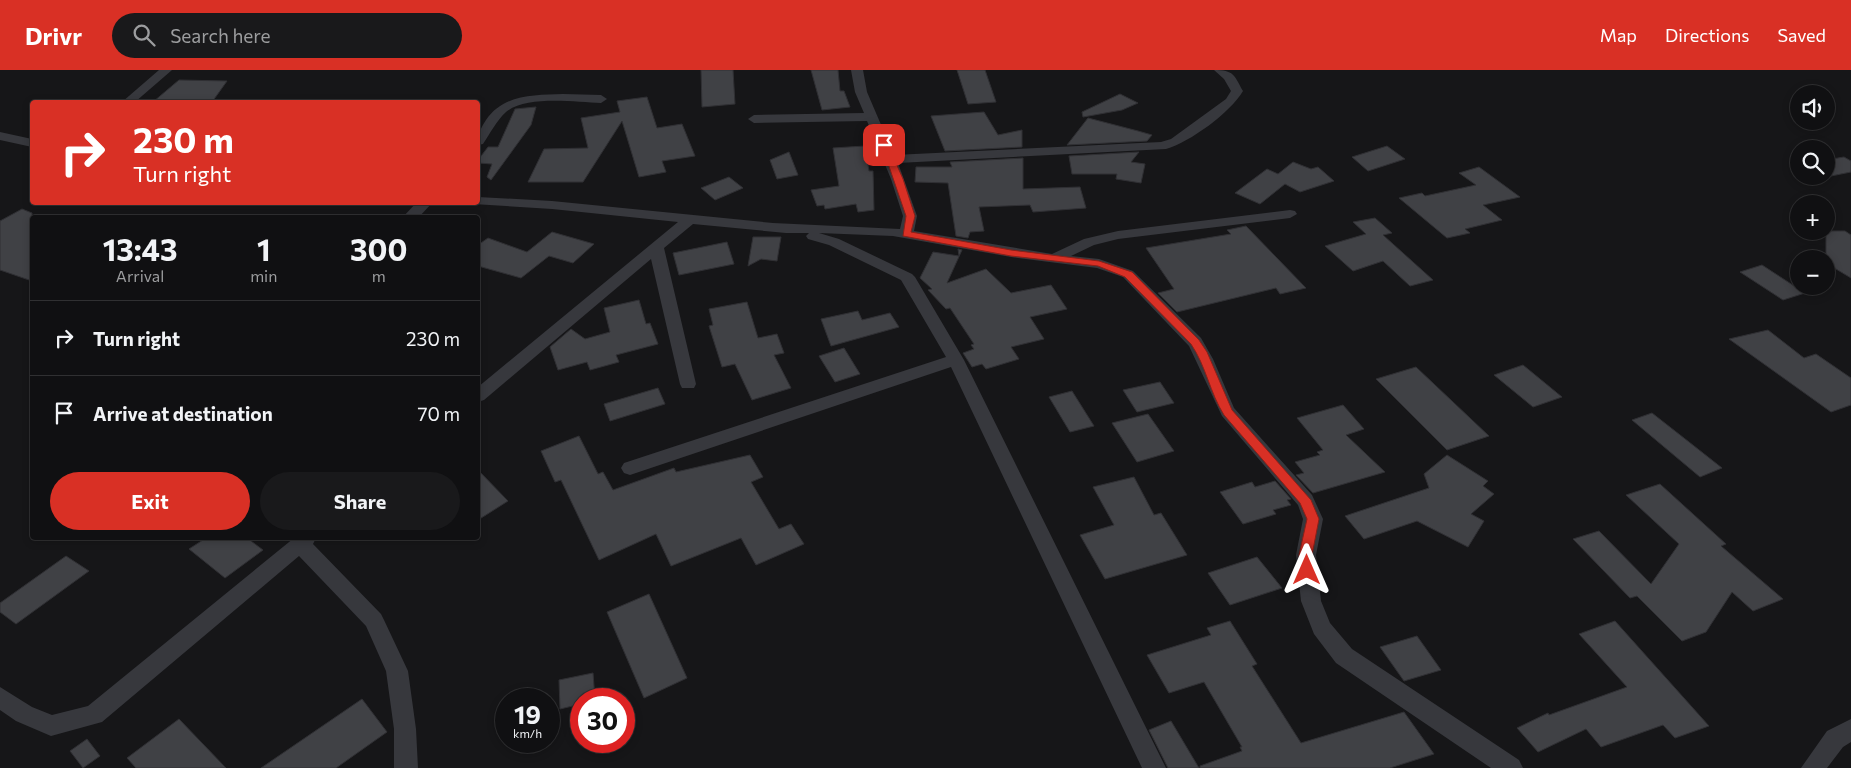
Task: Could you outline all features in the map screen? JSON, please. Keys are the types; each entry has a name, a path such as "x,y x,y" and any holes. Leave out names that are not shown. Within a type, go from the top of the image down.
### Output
{"street":[{"path":"130,100 166,70"},
{"path":"856,70 861,92 890,158 910,216 906,234"},
{"path":"890,158 1135,148 1176,142 1230,101 1237,91 1229,76 1220,70"},
{"path":"480,138 502,110 513,103 532,100 600,98"},
{"path":"754,120 872,117"},
{"path":"0,136 30,143"},
{"path":"480,201 552,205 776,227 906,234 1053,259 1099,264 1128,274 1195,342 1202,352 1221,400 1228,412 1305,500 1313,519 1306,555 1311,601 1321,628 1344,656 1511,768"},
{"path":"412,215 423,205"},
{"path":"1053,259 1089,242 1118,235 1290,214"},
{"path":"480,394 690,219"},
{"path":"776,227 834,242 907,276 956,360 1154,768"},
{"path":"656,247 688,384"},
{"path":"630,468 956,360"},
{"path":"0,697 24,714 51,726 94,715 303,541 374,620 396,671 404,729 406,768"},
{"path":"1813,768 1835,739 1851,730"}],"building":[{"path":"701,70 733,70 735,104 702,107"},
{"path":"811,70 838,70 840,91 844,91 850,107 822,110"},
{"path":"957,70 985,70 996,102 968,104"},
{"path":"179,80 227,81 213,100 155,100"},
{"path":"1120,94 1138,103 1122,110 1083,117 1082,112"},
{"path":"647,97 657,128 682,124 695,156 662,161 666,172 639,177 622,121 583,182 528,182 544,149 588,148 581,118 620,112 617,101"},
{"path":"536,107 531,125 491,180 487,177 492,164 480,163 480,157 488,147 498,147 515,109"},
{"path":"984,112 998,135 1022,130 1022,147 945,151 931,116"},
{"path":"1088,118 1152,135 1147,141 1067,145"},
{"path":"865,146 869,171 873,171 874,210 858,212 856,204 825,209 824,205 817,206 811,190 839,186 833,148"},
{"path":"1387,146 1405,159 1368,171 1352,157"},
{"path":"789,152 798,175 777,179 770,160"},
{"path":"1139,152 1131,162 1145,164 1141,183 1116,179 1117,174 1072,174 1069,156"},
{"path":"1844,157 1851,161 1851,172 1835,175 1835,158"},
{"path":"1023,158 1023,189 1080,187 1086,208 1033,212 1030,205 979,207 984,231 970,232 968,238 956,236 948,183 915,182 916,167 952,167 950,162"},
{"path":"1293,162 1311,169 1318,167 1334,181 1300,192 1285,184 1260,204 1235,193 1267,169 1278,174"},
{"path":"1479,167 1520,197 1483,205 1502,220 1465,229 1470,233 1447,238 1399,198 1422,193 1425,196 1476,185 1459,173"},
{"path":"729,177 743,188 715,200 701,188"},
{"path":"22,209 32,213 30,215 30,280 0,270 0,221"},
{"path":"1375,218 1392,233 1383,235 1433,280 1410,286 1383,261 1353,271 1325,246 1366,234 1353,222"},
{"path":"1246,226 1306,288 1280,294 1276,288 1177,312 1158,293 1174,289 1146,248 1231,234 1227,230"},
{"path":"1835,231 1845,231 1851,235 1851,278 1835,268 1835,250 1826,250 1826,240 1835,240"},
{"path":"552,232 594,244 573,263 549,256 521,278 480,267 480,244 488,238 527,252"},
{"path":"753,237 781,237 777,261 761,259 748,266"},
{"path":"727,242 734,264 679,275 673,253"},
{"path":"958,249 962,250 947,283 986,269 1011,293 1051,285 1067,309 1030,317 1044,339 1011,347 1019,359 986,369 982,364 972,367 963,353 974,349 971,345 974,344 950,308 946,309 928,290 932,289 920,278 933,252 959,256"},
{"path":"1762,265 1790,283 1790,295 1799,295 1783,300 1740,272"},
{"path":"639,300 646,324 650,323 658,344 616,355 619,362 590,370 587,362 558,370 550,347 571,329 585,339 610,332 604,308"},
{"path":"747,302 758,338 777,334 784,353 774,355 791,388 752,400 735,364 722,367 709,326 713,325 709,309"},
{"path":"858,311 862,320 890,313 899,327 831,346 821,319"},
{"path":"1768,330 1804,358 1816,354 1851,378 1851,405 1831,412 1729,339"},
{"path":"844,348 860,374 835,382 819,356"},
{"path":"1523,365 1562,397 1533,407 1494,375"},
{"path":"1416,367 1489,436 1447,450 1376,379"},
{"path":"1160,382 1174,403 1137,412 1123,390"},
{"path":"658,388 665,404 610,421 604,404"},
{"path":"1072,391 1094,426 1070,432 1049,397"},
{"path":"1343,405 1364,429 1346,435 1385,472 1313,493 1296,475 1304,473 1295,462 1320,455 1317,452 1323,450 1297,418"},
{"path":"1652,413 1722,468 1700,477 1632,420"},
{"path":"1148,414 1174,451 1137,462 1112,423"},
{"path":"579,436 598,474 603,472 613,490 674,468 676,472 750,455 763,477 751,482 779,529 791,524 804,544 756,565 741,538 671,566 656,534 599,560 561,480 555,482 541,451"},
{"path":"1447,455 1488,481 1483,486 1494,494 1471,514 1484,521 1468,547 1417,521 1364,539 1345,516 1429,488 1424,474"},
{"path":"480,472 508,501 480,519"},
{"path":"1134,477 1154,515 1161,513 1187,555 1105,579 1080,535 1114,525 1093,487"},
{"path":"1275,481 1291,499 1287,500 1291,505 1273,510 1276,514 1243,524 1220,492 1252,482 1255,487"},
{"path":"1660,484 1726,544 1721,546 1783,599 1753,611 1732,592 1706,632 1682,641 1637,596 1630,598 1573,539 1599,531 1651,584 1679,544 1626,495"},
{"path":"203,540 250,540 263,550 225,578 189,549"},
{"path":"66,556 89,571 16,624 0,612 0,603"},
{"path":"1257,557 1282,588 1230,605 1208,573"},
{"path":"649,594 687,678 644,698 607,612"},
{"path":"1230,621 1257,664 1252,666 1301,743 1404,712 1434,754 1390,768 1200,768 1200,766 1242,751 1240,747 1242,747 1204,682 1169,693 1147,655 1211,635 1207,628"},
{"path":"1615,621 1709,726 1675,738 1663,725 1601,747 1586,729 1538,752 1517,728 1548,713 1549,715 1627,687 1579,634"},
{"path":"1417,636 1441,670 1404,681 1380,647"},
{"path":"593,673 594,688 570,688 570,707 560,709 559,680"},
{"path":"362,699 387,732 336,768 261,768"},
{"path":"179,719 226,768 136,768 127,758"},
{"path":"1171,721 1199,768 1168,768 1149,730"},
{"path":"87,739 100,756 83,768 70,751"}],"route":[{"path":"884,145 910,216 906,234 1011,253 1099,264 1128,274 1195,342 1202,352 1221,400 1228,412 1305,500 1313,519 1306,555 1307,570"}]}
